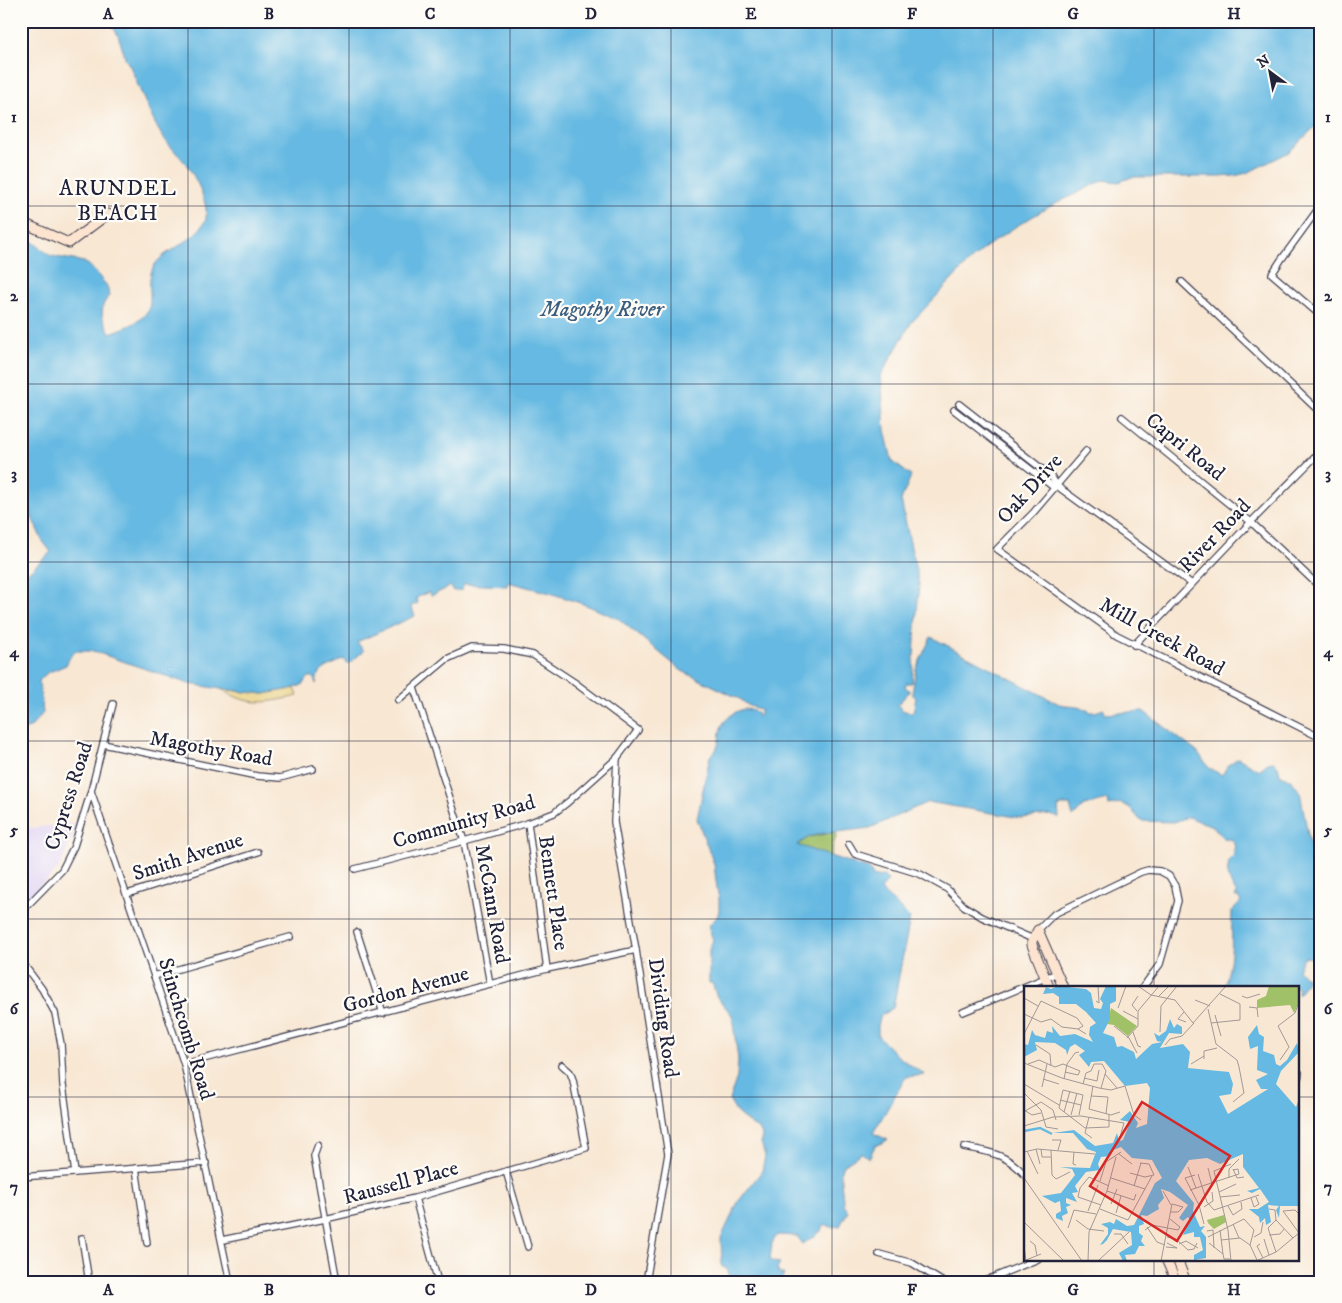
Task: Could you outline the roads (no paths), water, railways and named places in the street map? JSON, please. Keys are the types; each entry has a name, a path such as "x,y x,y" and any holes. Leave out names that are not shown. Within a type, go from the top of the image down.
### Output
{"street":[{"path":"1321,205 1280,260 1272,274 1321,316"},
{"path":"21,222 70,243 108,214"},
{"path":"1182,282 1321,413"},
{"path":"959,404 1051,476 1057,486 1192,584"},
{"path":"954,410 1052,486 1057,486"},
{"name":"Capri Road","path":"1122,417 1251,522 1321,588"},
{"name":"Oak Drive","path":"996,549 1057,486 1086,451"},
{"name":"River Road","path":"1134,645 1321,451"},
{"name":"Mill Creek Road","path":"996,549 1134,645 1321,738"},
{"name":"Community Road","path":"355,869 528,823 554,813 617,758 638,730 574,682 533,655 504,649 472,648 447,658 414,688"},
{"path":"398,700 414,688"},
{"name":"McCann Road","path":"414,688 464,841 490,984"},
{"name":"Cypress Road","path":"21,912 62,870 74,846 91,791 113,704"},
{"name":"Magothy Road","path":"103,744 257,776 280,778 313,769"},
{"name":"Dividing Road","path":"617,758 614,822 668,1154 646,1282"},
{"name":"Stinchcomb Road","path":"91,791 184,1064 230,1282"},
{"name":"Bennett Place","path":"528,823 547,968"},
{"path":"849,844 856,854 920,874 947,889 964,906 982,917 1032,939"},
{"name":"Smith Avenue","path":"127,894 258,852"},
{"path":"1057,974 1048,983 1032,946 1032,939 1048,918 1141,872 1148,870 1160,871 1169,876 1172,881 1178,902 1160,964 1144,986"},
{"path":"1038,930 1063,986"},
{"path":"357,932 383,1013"},
{"path":"154,976 290,937"},
{"name":"Gordon Avenue","path":"184,1064 383,1013 547,968 636,950"},
{"path":"21,961 42,989 55,1013 61,1044 63,1085 75,1173"},
{"path":"963,1012 1024,991"},
{"name":"Raussell Place","path":"222,1240 415,1198 586,1148 573,1080 570,1072 562,1065"},
{"path":"318,1145 314,1156 337,1282"},
{"path":"964,1147 993,1152 1005,1157 1024,1174"},
{"path":"21,1177 206,1163"},
{"path":"136,1168 147,1243"},
{"path":"506,1171 528,1247"},
{"path":"415,1198 438,1282"},
{"path":"82,1238 89,1282"},
{"path":"879,1254 912,1263 943,1282"},
{"path":"982,1282 1036,1260"},
{"path":"1166,1260 1176,1282"},
{"path":"1177,1260 1186,1282"}],"water":[{"name":"Magothy River","path":"109,21 1321,21 1321,121 1289,152 1247,173 1234,176 1132,177 1119,182 1103,180 1047,208 986,247 966,265 911,323 881,375 885,430 892,461 911,476 901,500 919,585 912,683 906,683 905,687 910,691 897,705 904,711 913,712 916,698 912,694 916,669 931,637 1059,704 1088,709 1088,712 1104,709 1105,714 1143,711 1197,752 1209,768 1222,775 1228,765 1238,758 1259,770 1268,763 1274,762 1278,766 1280,774 1292,781 1300,792 1311,850 1317,859 1321,858 1321,958 1304,957 1298,969 1308,979 1300,992 1300,986 1223,986 1229,969 1232,911 1241,902 1238,897 1235,897 1237,894 1227,876 1229,860 1234,856 1236,847 1233,840 1223,838 1213,826 1188,817 1174,822 1141,821 1129,807 1121,803 1109,806 1108,800 1084,806 1073,817 1070,805 1063,805 1058,807 1059,818 1051,815 1021,818 928,802 870,828 809,837 797,845 869,869 874,877 884,876 888,880 881,890 910,918 893,1008 881,1015 878,1036 899,1057 925,1075 906,1077 873,1133 888,1140 875,1146 869,1158 861,1153 842,1166 843,1204 848,1211 840,1226 831,1227 825,1224 821,1231 803,1244 797,1236 777,1235 772,1243 770,1259 773,1262 780,1263 777,1270 780,1274 784,1274 780,1282 728,1282 729,1273 726,1268 722,1267 721,1238 738,1202 762,1171 765,1156 761,1142 762,1135 759,1129 751,1125 736,1112 729,1100 737,1077 738,1059 732,1015 717,997 712,983 709,983 709,950 713,940 709,928 710,924 717,917 719,899 714,864 697,819 710,756 718,747 721,728 725,721 738,711 746,709 757,712 758,717 760,709 749,706 740,699 682,671 619,619 550,593 508,582 507,586 464,584 462,590 453,591 451,586 431,596 429,592 416,598 418,603 411,606 415,616 357,642 364,651 347,664 344,659 325,668 321,671 316,684 313,677 309,677 302,685 292,689 264,694 189,684 93,651 76,651 66,665 47,673 39,681 43,713 30,728 21,730 21,588 23,587 24,576 51,552 42,540 21,493 21,233 51,256 84,262 90,266 107,286 109,295 103,305 102,316 110,333 134,323 145,315 150,303 150,279 154,266 165,255 194,235 205,221 206,215 202,194 195,179 189,168 158,129 126,60 118,35"}],"district":[{"name":"ARUNDEL BEACH","path":"118,200"}]}
